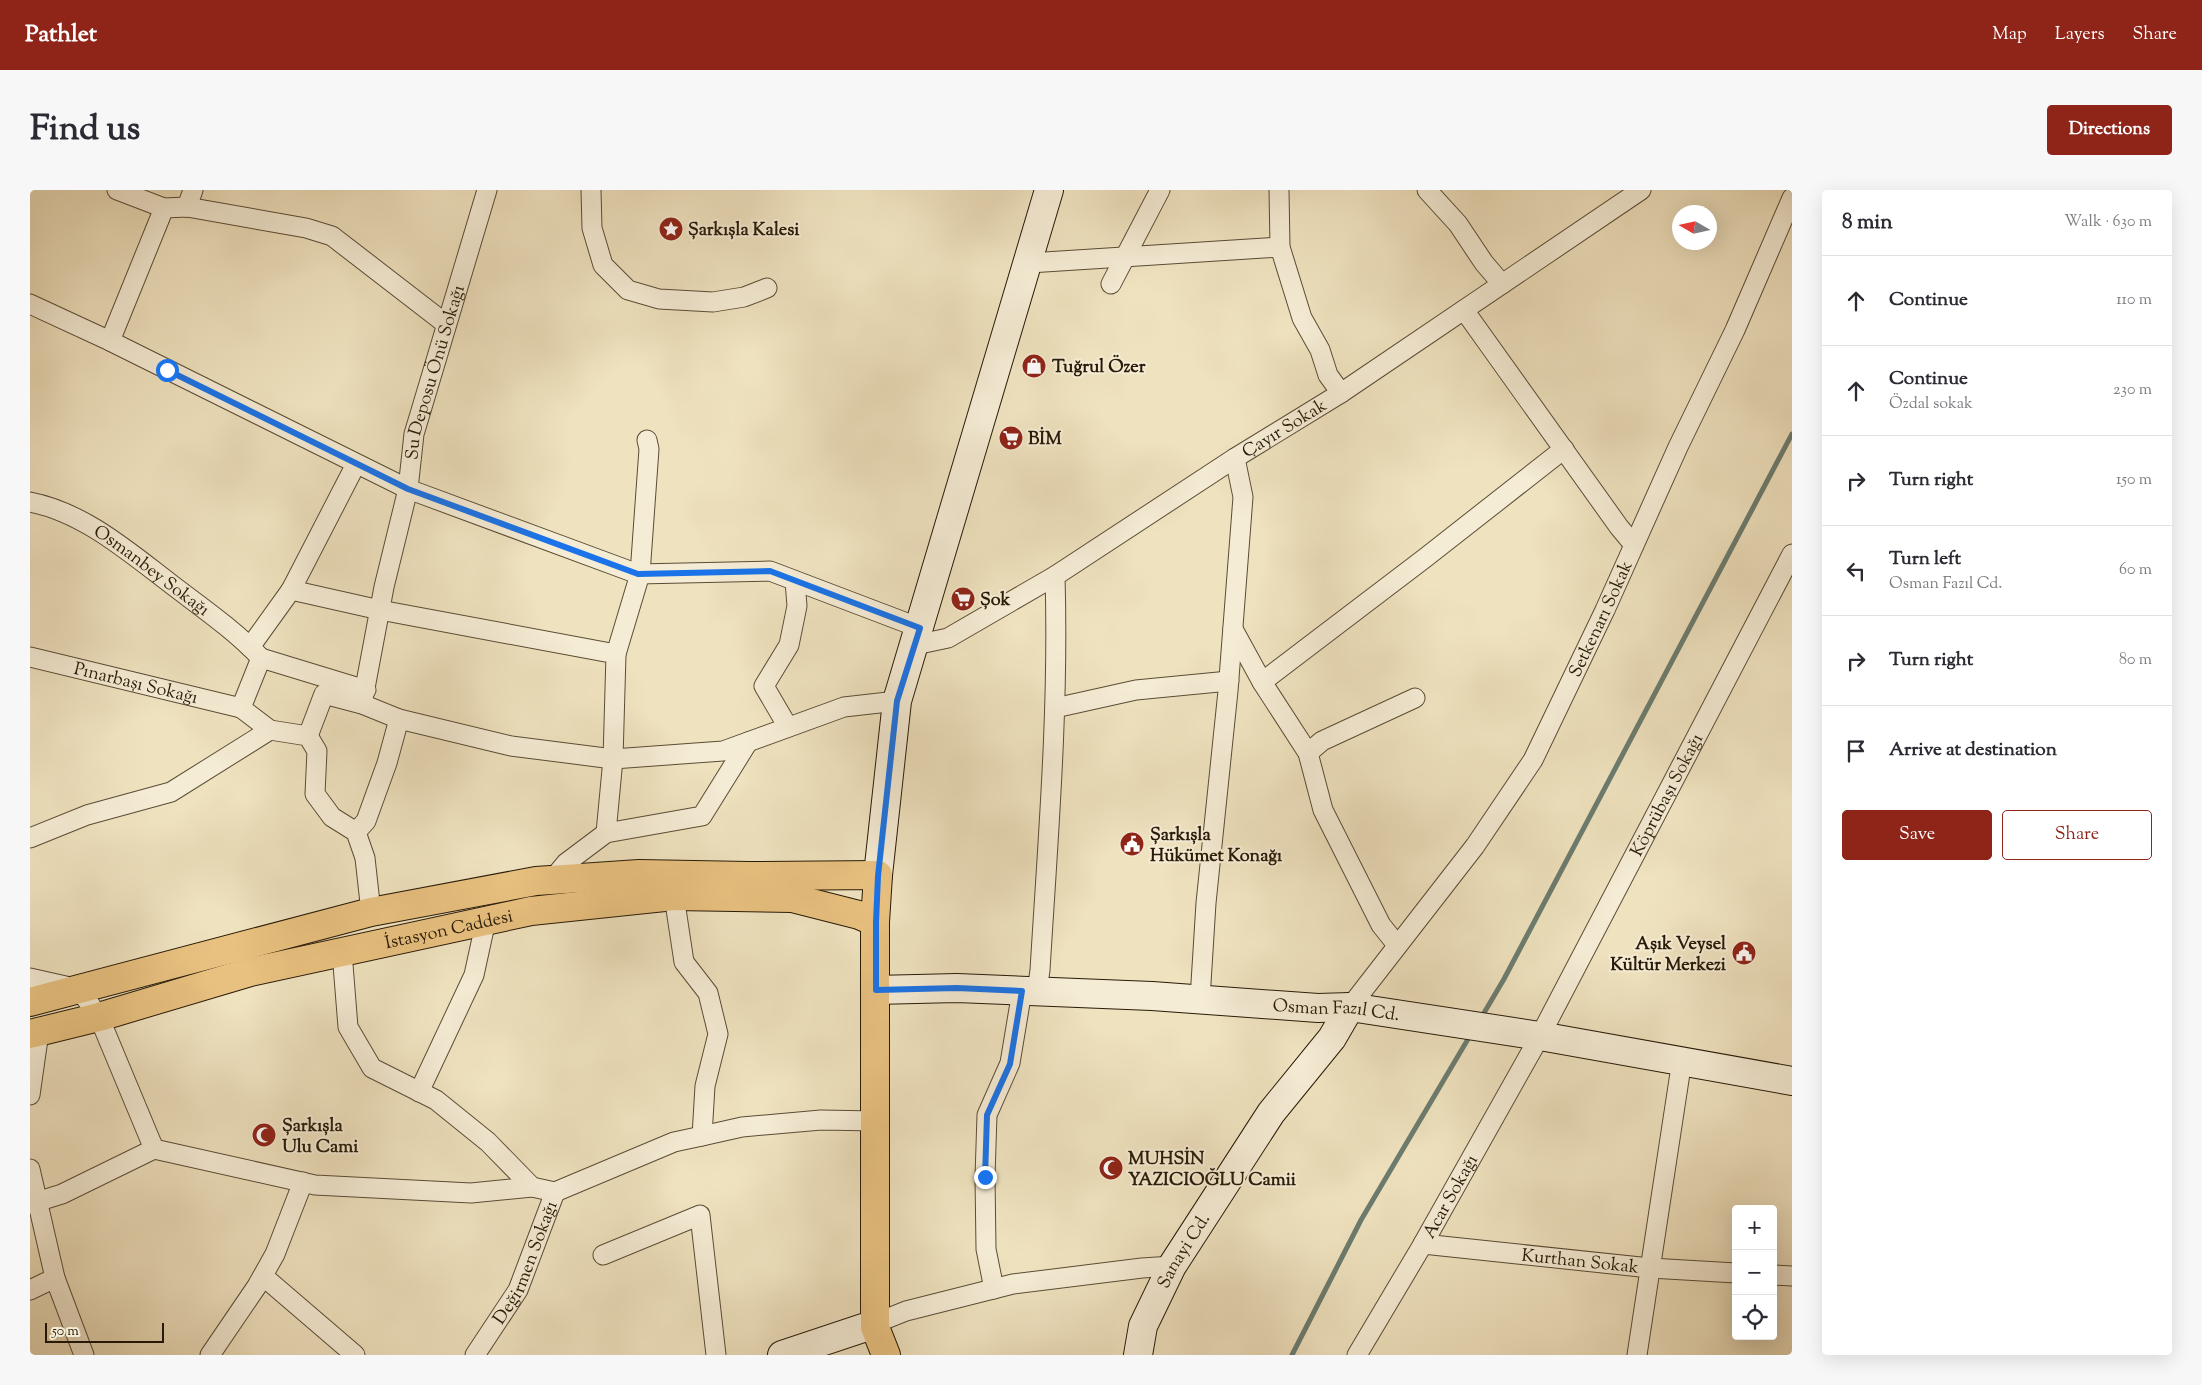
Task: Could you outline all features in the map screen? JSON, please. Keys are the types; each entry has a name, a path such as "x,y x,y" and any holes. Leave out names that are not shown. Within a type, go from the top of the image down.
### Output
{"main road":[{"name":"İstasyon Caddesi","path":"30,1002 371,912 536,881 639,874 878,876"},
{"path":"878,876 876,922 876,1121 869,1325 874,1327 886,1355"},
{"name":"İstasyon Caddesi","path":"34,1033 99,1017 250,972 531,911 674,896 792,898 859,915 876,922"}],"street":[{"path":"117,190 164,208 190,198 332,236 446,324"},
{"name":"Su Deposu Önü Sokağı","path":"364,697 380,610 408,489 414,434 446,324 468,260 487,190"},
{"path":"591,190 592,228 603,266 628,290 659,299 713,302 744,297 767,288"},
{"path":"1029,263 1039,190"},
{"path":"878,876 897,701 1029,263 1049,190"},
{"path":"1111,284 1160,190"},
{"path":"1279,190 1280,247 1302,318 1320,350 1328,375 1341,393"},
{"path":"1428,190 1458,224 1484,264 1502,284"},
{"name":"Çayır Sokak","path":"918,636 948,638 1055,576 1235,458 1341,393 1641,190"},
{"name":"Setkenarı Sokak","path":"1350,1007 1475,846 1533,760 1678,447 1735,330 1792,198"},
{"path":"110,341 164,208"},
{"path":"1029,263 1280,247"},
{"path":"30,304 110,341 408,489 640,574 770,571 918,636"},
{"path":"1464,310 1634,545"},
{"path":"606,833 613,759 616,654 640,574 649,449 647,440"},
{"path":"1262,682 1564,449"},
{"path":"1200,1000 1206,903 1229,681 1243,497 1235,458"},
{"path":"308,736 270,730 241,708 256,653 356,464"},
{"name":"Osmanbey Sokağı","path":"30,502 80,520 178,589 241,637 256,653"},
{"name":"Köprübaşı Sokağı","path":"1534,1035 1792,554"},
{"path":"994,1289 986,1249 985,1177 987,1115 1010,1064 1029,991 1041,960 1055,708 1057,645 1055,576"},
{"path":"788,727 764,686 789,644 797,606 795,581"},
{"path":"290,590 380,610 616,654"},
{"path":"1233,629 1262,682 1308,753 1323,810 1381,925 1397,945"},
{"path":"256,653 364,697 399,719 511,746 613,759 723,751 844,707 897,701"},
{"name":"Pınarbaşı Sokağı","path":"30,657 241,708"},
{"path":"1055,708 1136,690 1229,681"},
{"path":"308,736 324,694 364,697"},
{"path":"1308,753 1322,741 1415,698"},
{"path":"356,832 366,821 387,763 399,719"},
{"path":"30,838 87,815 171,792 270,730"},
{"path":"308,736 317,751 316,794 332,817 356,832 365,858 371,912"},
{"path":"552,880 566,864 606,833 702,816 748,742"},
{"path":"674,896 684,962 708,992 718,1034 705,1086 702,1136"},
{"path":"419,1092 474,975 486,920"},
{"path":"342,952 348,1026 372,1068 436,1100 488,1142 532,1187"},
{"path":"30,978 79,989 99,1017 154,1150"},
{"name":"Osman Fazıl Cd.","path":"876,990 957,988 1318,1008 1350,1007 1534,1035 1792,1080"},
{"name":"Sanayi Cd.","path":"1138,1355 1143,1326 1172,1266 1271,1113 1332,1038 1350,1007"},
{"path":"30,1096 34,1033"},
{"name":"Acar Sokağı","path":"1357,1355 1423,1244 1534,1035"},
{"path":"1637,1355 1682,1060"},
{"path":"34,1203 62,1194 154,1150 315,1185 471,1193 532,1187 555,1192 674,1142 742,1128 821,1120 876,1121"},
{"path":"30,1169 34,1203 55,1278 84,1355"},
{"path":"210,1355 263,1276 275,1254 303,1182"},
{"name":"Değirmen Sokağı","path":"475,1355 518,1290 555,1192"},
{"path":"603,1255 700,1215 716,1355"},
{"name":"Kurthan Sokak","path":"1423,1244 1650,1268 1732,1273"},
{"path":"782,1355 906,1311 994,1289 1031,1282 1172,1266"},
{"path":"1777,1275 1792,1276"},
{"path":"263,1276 355,1355"},
{"path":"30,1290 55,1278"}],"waterway":[{"path":"1481,1018 1504,979 1792,434"},
{"path":"1292,1355 1361,1220 1471,1034"}],"place":[{"name":"Şarkışla Kalesi","path":"671,229"},
{"name":"Tuğrul Özer","path":"1034,366"},
{"name":"BİM","path":"1011,438"},
{"name":"Şok","path":"963,599"},
{"name":"Şarkışla Hükümet Konağı","path":"1132,844"},
{"name":"Aşık Veysel Kültür Merkezi","path":"1744,953"},
{"name":"Şarkışla Ulu Cami","path":"264,1135"},
{"name":"MUHSİN YAZICIOĞLU Camii","path":"1111,1168"}],"route":[{"path":"167,370 408,489 638,574 770,571 920,628 897,701 878,876 876,990 957,988 1022,991 1010,1064 987,1115 985,1177"}]}
